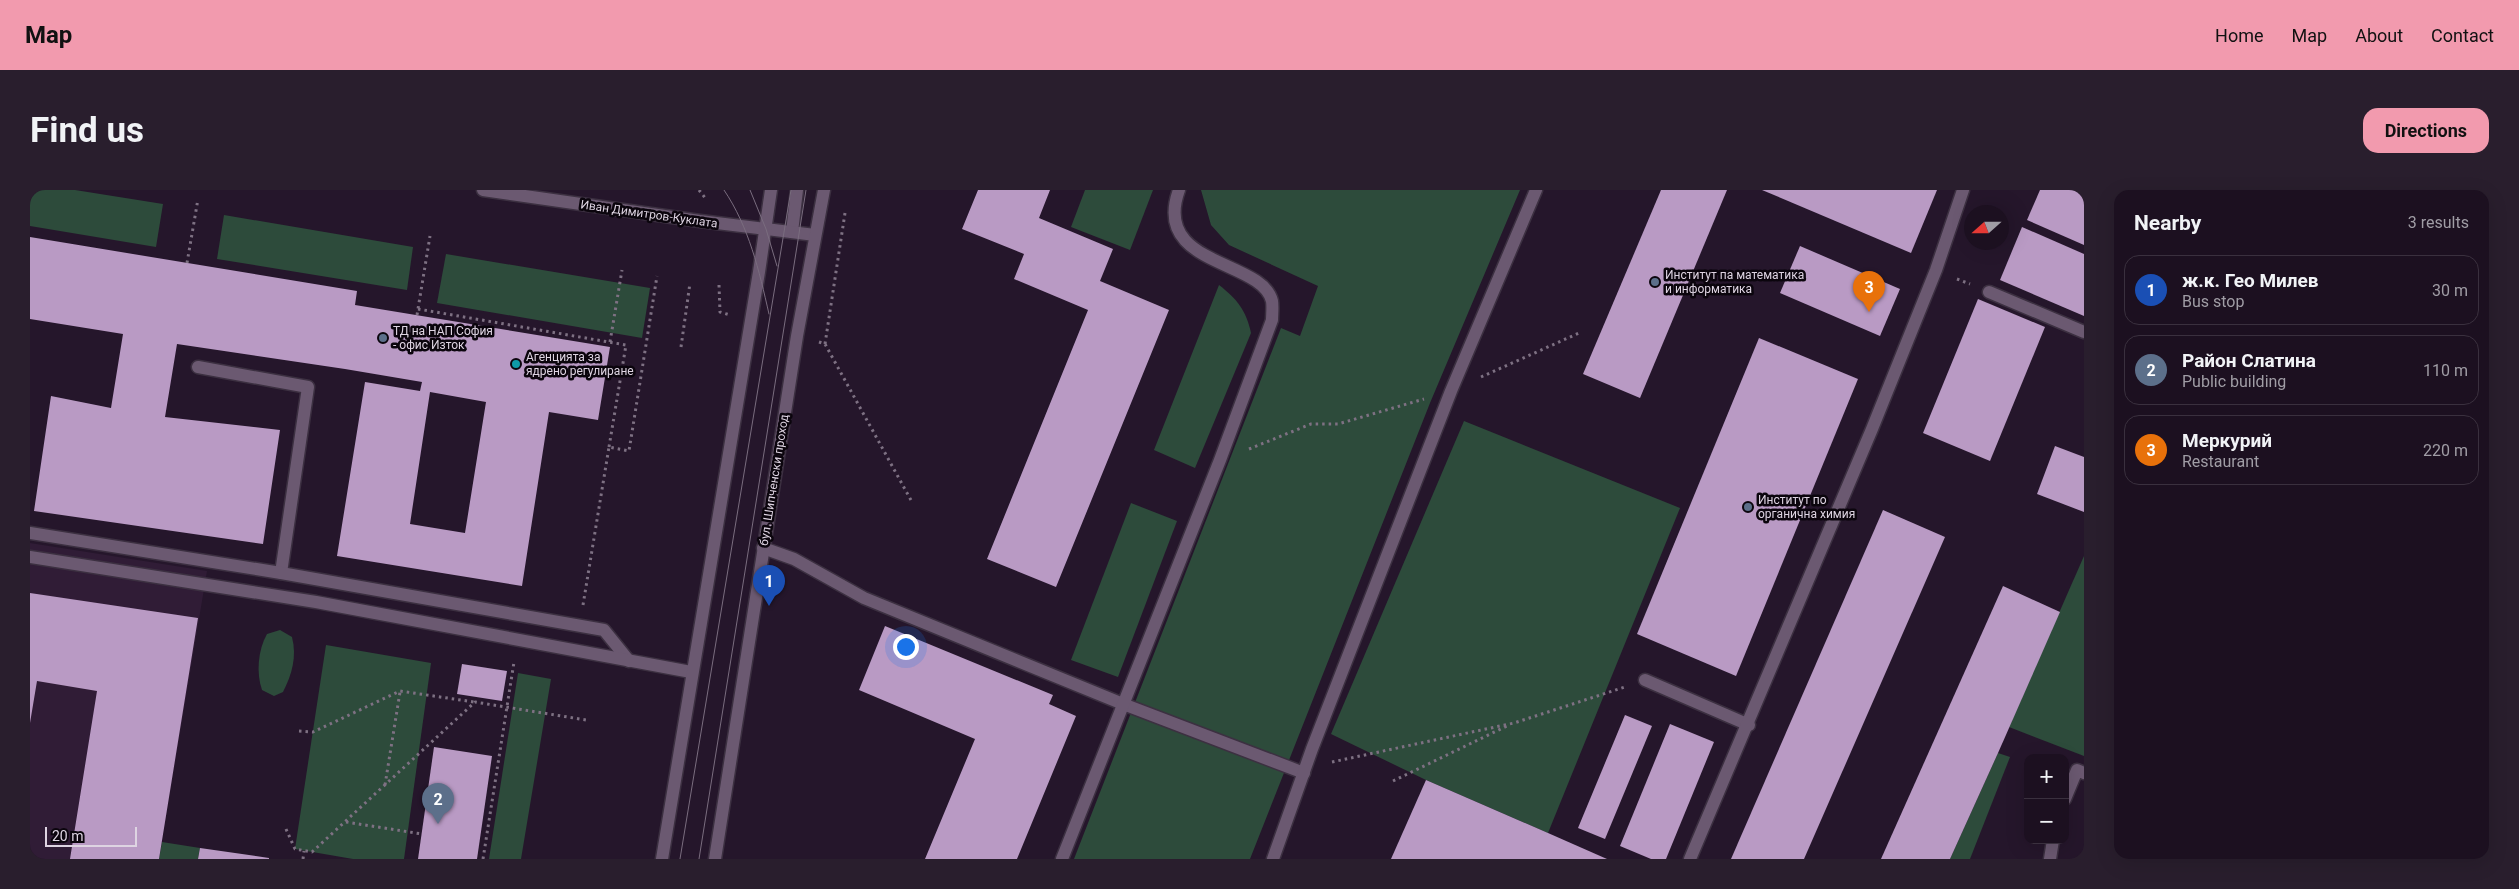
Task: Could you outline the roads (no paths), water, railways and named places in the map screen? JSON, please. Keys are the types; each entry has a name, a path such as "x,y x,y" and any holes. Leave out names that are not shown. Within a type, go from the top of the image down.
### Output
{"main road":[{"name":"Иван Димитров-Куклата","path":"483,190 816,235"},
{"path":"662,859 691,672 766,229 770,190"},
{"path":"792,232 798,190"},
{"name":"бул. Шипченски проход","path":"715,859 796,336 824,190"},
{"path":"1062,859 1220,460 1272,320 1272,301 1262,284 1197,251 1178,231 1174,205 1179,190"},
{"path":"1273,859 1450,391 1536,190"},
{"path":"1690,859 1749,725 1872,429 1936,270 1963,190"},
{"path":"1989,292 2084,332"},
{"path":"198,367 308,387 281,573"},
{"path":"30,533 281,573 604,630 629,661"},
{"path":"763,548 794,560 864,598 1123,704 1304,773"},
{"path":"30,556 316,602 691,672"},
{"path":"1645,680 1749,725"},
{"path":"2069,789 2077,770 2084,773"},
{"path":"2050,859 2052,844"}],"tram line":[{"path":"724,190 747,234 769,314"},
{"path":"750,190 766,229 777,266"},
{"path":"680,859 791,190"},
{"path":"699,859 806,190"}],"place":[{"name":"Институт па математика и информатика","path":"1655,282"},
{"name":"Меркурий","path":"1869,312"},
{"name":"ТД на НАП София - офис Изток","path":"383,338"},
{"name":"Агенцията за ядрено регулиране","path":"516,364"},
{"name":"Институт по органична химия","path":"1748,507"},
{"name":"ж.к. Гео Милев","path":"769,606"},
{"name":"Район Слатина","path":"438,824"}]}
